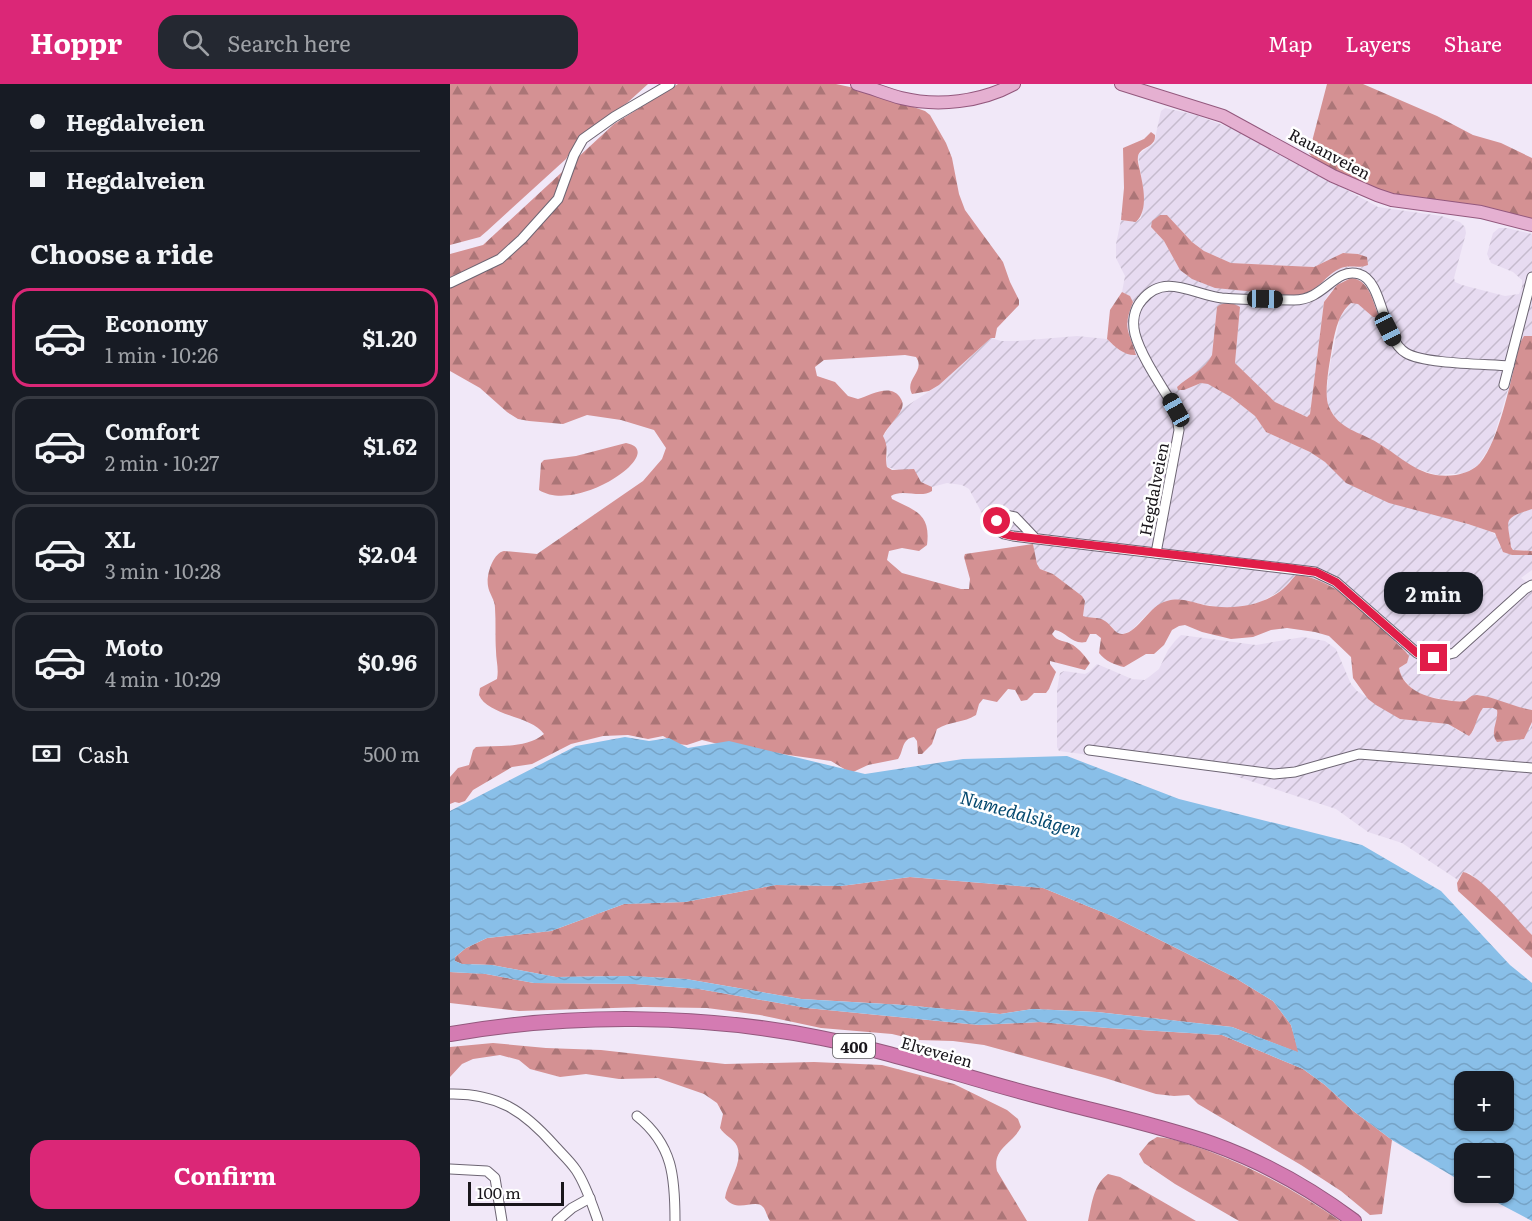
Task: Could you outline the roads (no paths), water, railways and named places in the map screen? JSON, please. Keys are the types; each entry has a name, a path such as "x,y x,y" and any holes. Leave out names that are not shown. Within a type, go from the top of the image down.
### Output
{"highway":[{"name":"Elveveien","path":"450,1034 566,1021 643,1019 740,1025 822,1038 890,1054 1044,1098 1161,1128 1215,1145 1295,1182 1354,1221"}],"main road":[{"path":"856,84 898,97 926,101 980,98 1002,91 1014,84"},
{"name":"Rauanveien","path":"1121,84 1222,116 1346,182 1382,197 1481,212 1532,225"}],"street":[{"path":"450,283 500,259 522,239 558,199 574,155 583,139 606,122 670,84"},
{"name":"Hegdalveien","path":"1156,553 1179,420 1176,410 1138,344 1134,331 1134,319 1140,302 1151,291 1159,287 1180,286 1220,298 1298,300 1314,297 1343,274 1358,274 1364,276 1372,286 1395,343 1408,354 1425,359 1509,366"},
{"path":"1504,385 1532,277"},
{"name":"Hegdalveien","path":"1035,538 1326,575 1417,653 1426,658 1454,653 1532,585"},
{"path":"1089,750 1274,774 1295,772 1359,754 1532,768"},
{"path":"450,1094 470,1094 496,1100 522,1113 541,1130 576,1169 598,1221"},
{"path":"637,1116 652,1128 668,1155 675,1190 675,1221"},
{"path":"450,1169 487,1171 495,1178 502,1221"},
{"path":"557,1221 572,1208 590,1198"}],"water":[{"name":"Numedalslågen","path":"625,737 649,741 669,738 688,748 729,741 865,774 963,759 1067,756 1179,799 1362,845 1441,891 1510,965 1532,983 1532,1221 1498,1203 1514,1203 1514,1143 1454,1143 1454,1177 1392,1140 1303,1069 1222,1035 1040,1022 979,1025 807,1008 699,989 635,984 534,983 486,974 450,972 450,811 576,746","holes":["910,877 1043,888 1112,916 1232,976 1273,1001 1291,1025 1298,1052 1232,1027 1097,1012 1033,1009 1000,1014 801,999 686,979 630,976 556,977 492,965 462,964 455,961 455,957 466,948 487,938 551,931 624,904 685,902 776,885 841,886"]}]}
